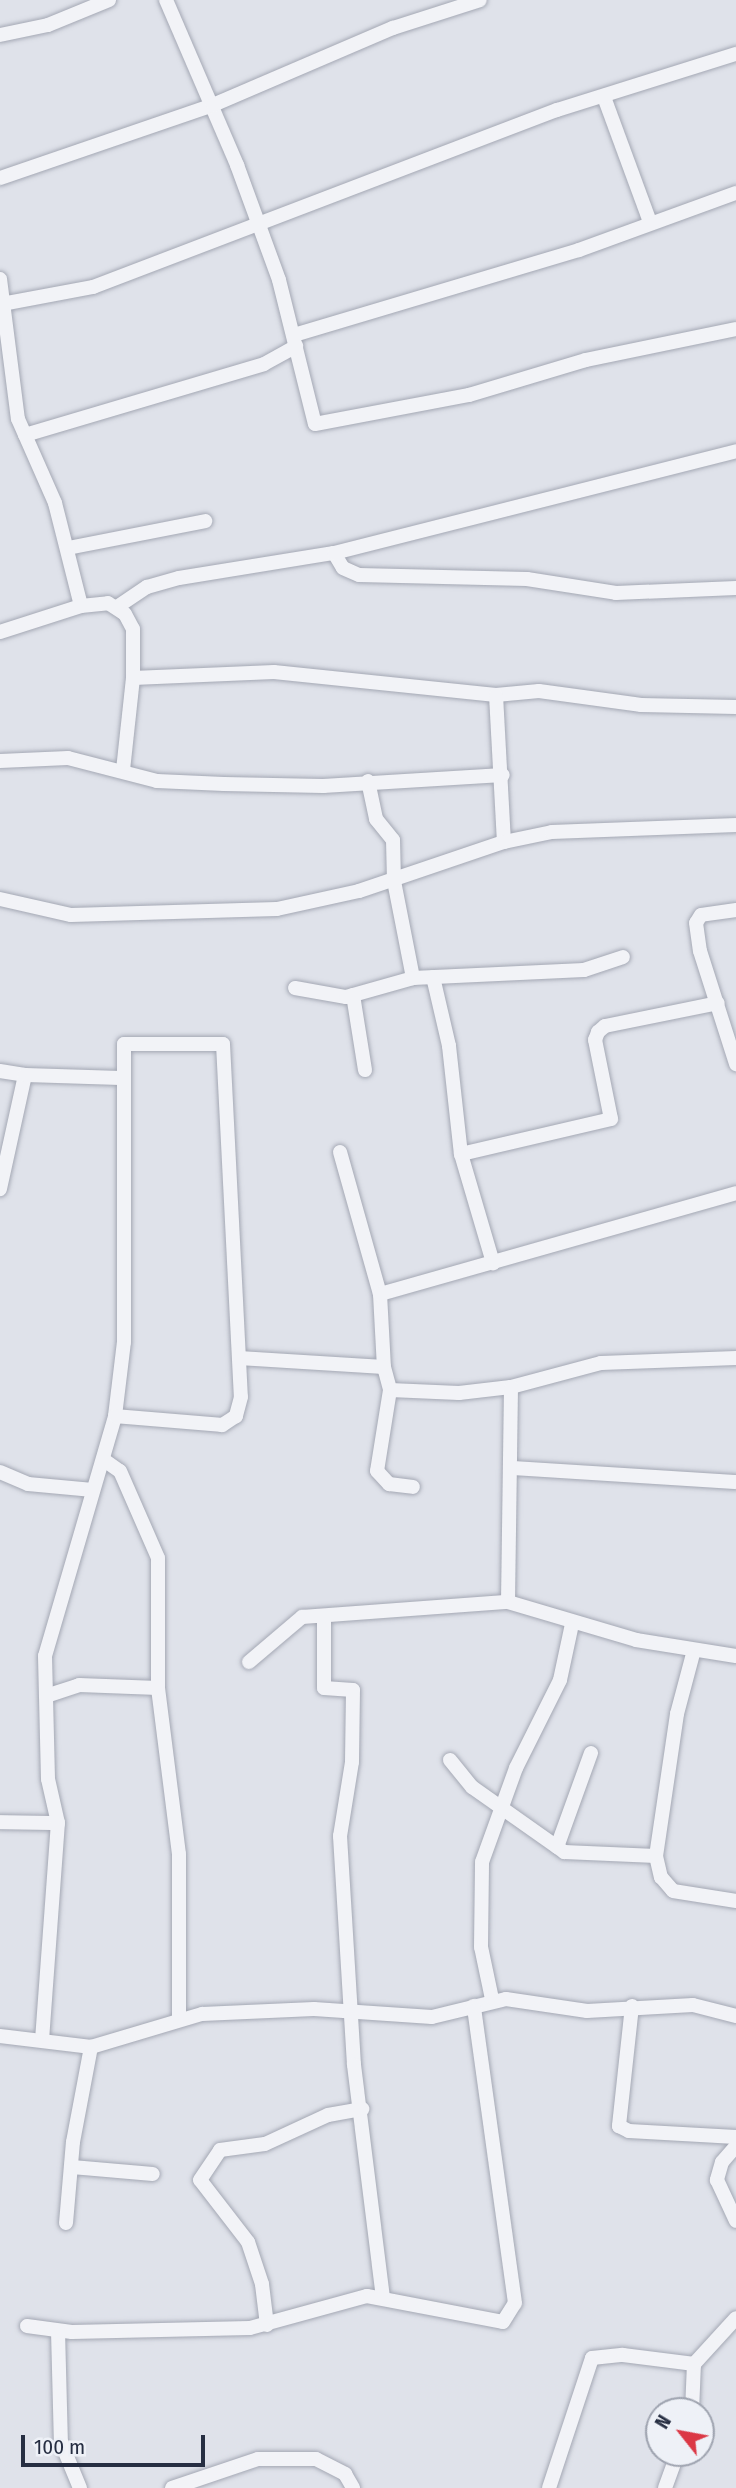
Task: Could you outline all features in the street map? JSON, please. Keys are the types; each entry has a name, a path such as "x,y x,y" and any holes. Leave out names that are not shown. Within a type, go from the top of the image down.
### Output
{"street":[{"path":"0,35 48,25 109,0"},
{"path":"166,0 213,105 257,225 295,341 317,425 469,395 586,359 736,329"},
{"path":"0,178 213,105 393,28 480,0"},
{"path":"2,304 93,287 604,97 736,54"},
{"path":"604,97 650,222"},
{"path":"25,435 264,364 295,341 736,193"},
{"path":"0,279 13,394 25,435 68,548 81,606"},
{"path":"0,632 81,606 117,607 147,587 179,578 334,553 736,451"},
{"path":"68,548 205,521"},
{"path":"334,553 343,568 359,575 527,579 616,593 736,588"},
{"path":"117,607 132,629 133,678 123,770"},
{"path":"133,678 274,671 496,695 539,691 641,705 736,706"},
{"path":"496,695 503,775 504,842"},
{"path":"0,761 48,756 123,770 157,781 323,786 368,781 503,775"},
{"path":"368,781 376,819 393,840 394,881 413,978"},
{"path":"0,900 71,915 277,909 394,881 504,842 598,828 736,825"},
{"path":"736,910 701,915 696,923 736,1064"},
{"path":"295,988 353,995 413,978 584,970 623,957"},
{"path":"433,977 449,1046 461,1154 492,1263"},
{"path":"353,995 365,1070"},
{"path":"461,1154 611,1119 595,1041 598,1032 605,1026 718,1003"},
{"path":"42,2040 58,1823 48,1779 45,1656 54,1612 104,1460 115,1416 124,1342 121,1078 124,1044 130,1042 225,1047 241,1397 230,1422 115,1416"},
{"path":"0,1071 121,1078"},
{"path":"0,1189 24,1074"},
{"path":"340,1152 380,1294 384,1367 390,1390 377,1471 389,1484 413,1487"},
{"path":"380,1294 736,1193"},
{"path":"390,1390 459,1393 511,1387 601,1363 736,1358"},
{"path":"239,1359 384,1367"},
{"path":"508,1602 512,1468 511,1387"},
{"path":"104,1460 120,1471 156,1548 159,1688 178,1854 179,2019"},
{"path":"512,1468 736,1482"},
{"path":"0,1472 28,1483 93,1490"},
{"path":"249,1661 302,1617 508,1602 535,1607 572,1624 694,1650 736,1656"},
{"path":"324,1617 324,1688 353,1689 352,1762 340,1836 354,2013 354,2065 362,2109 383,2297"},
{"path":"492,2000 482,1962 479,1893 486,1843 500,1804 560,1680 572,1624"},
{"path":"694,1650 677,1714 656,1856 661,1877 673,1891 736,1901"},
{"path":"46,1696 79,1685 159,1688"},
{"path":"557,1847 591,1753"},
{"path":"450,1760 472,1787 571,1855 656,1856"},
{"path":"0,1822 58,1823"},
{"path":"0,2036 92,2047 179,2019 261,2008 432,2017 492,2000 587,2011 632,2006 693,2005 736,2016"},
{"path":"27,2326 58,2331 267,2325 310,2308 383,2297 489,2324 503,2322 514,2308 474,2006"},
{"path":"632,2006 619,2126 629,2131 736,2137"},
{"path":"66,2223 72,2168 92,2047"},
{"path":"267,2325 262,2284 248,2242 200,2179 220,2150 265,2144 328,2115 362,2109"},
{"path":"736,2146 722,2162 717,2180 736,2221"},
{"path":"72,2168 153,2174"},
{"path":"693,2397 694,2364 736,2318"},
{"path":"58,2331 61,2442 80,2488"},
{"path":"549,2488 592,2358 623,2355 694,2364"},
{"path":"172,2488 258,2459 316,2459 345,2474 354,2488"},
{"path":"665,2488 673,2467"}]}
